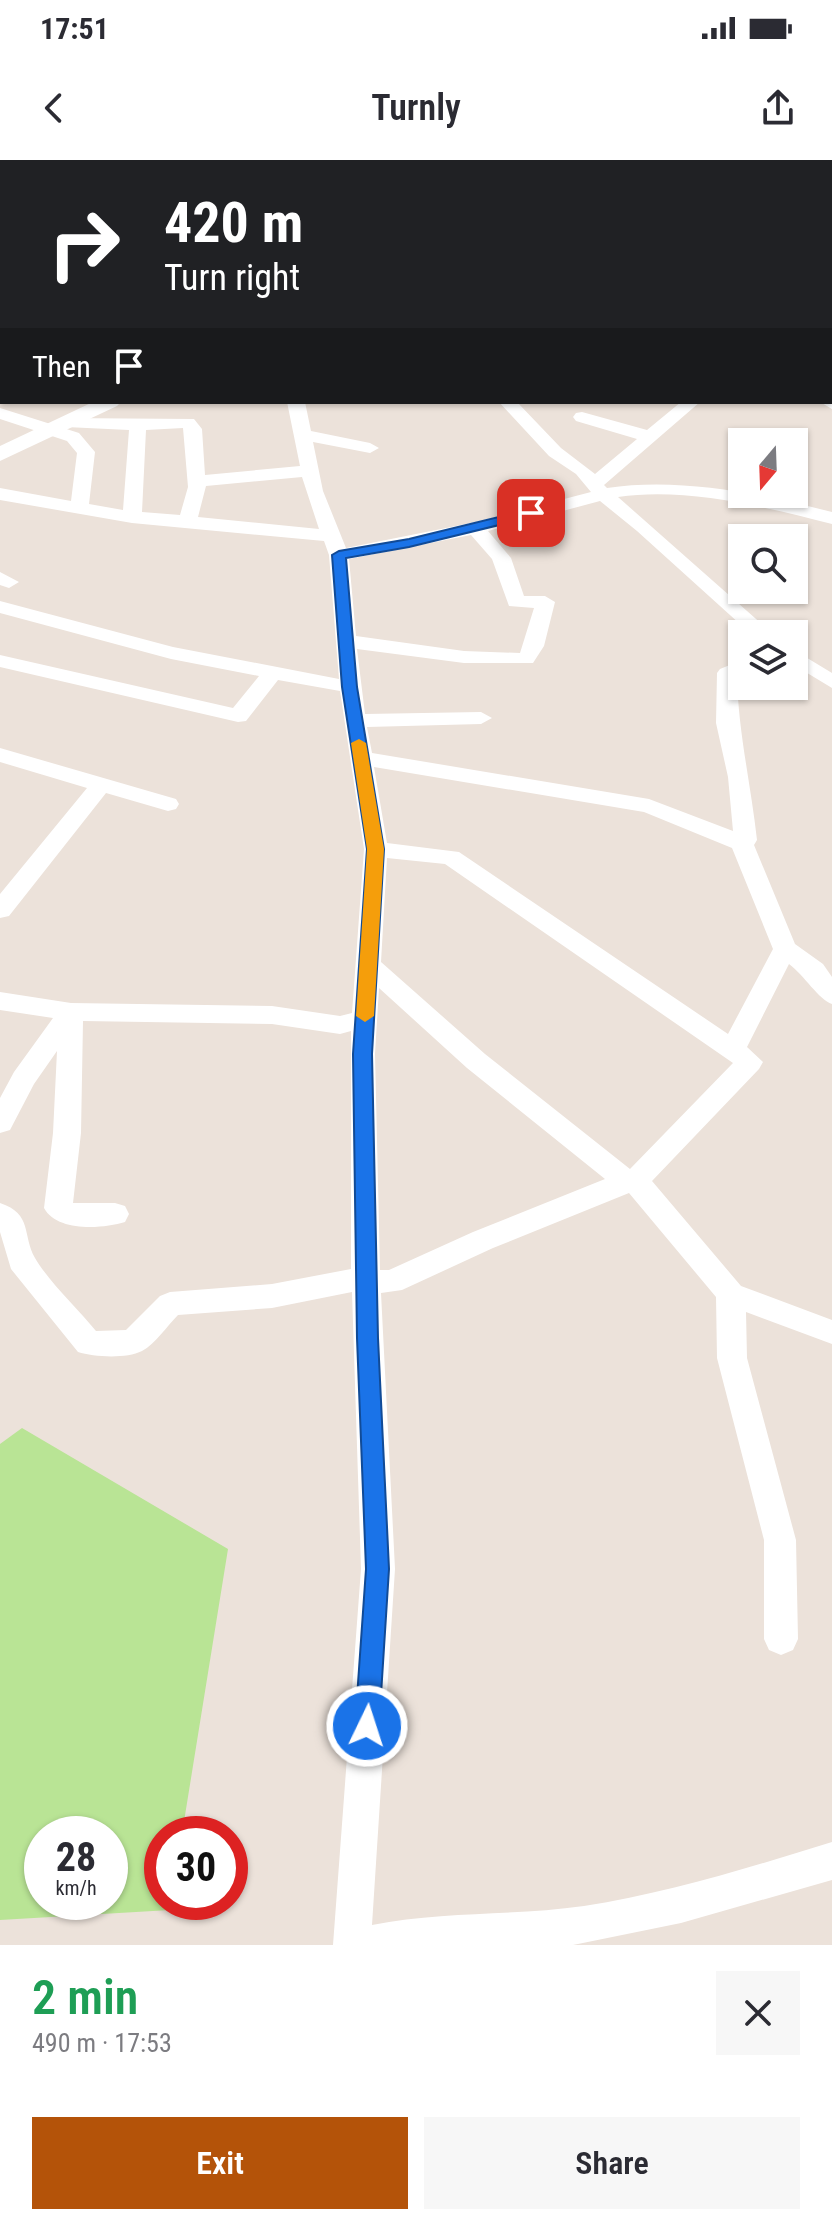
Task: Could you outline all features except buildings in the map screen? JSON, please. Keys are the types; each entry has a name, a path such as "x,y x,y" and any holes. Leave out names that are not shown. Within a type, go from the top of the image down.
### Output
{"street":[{"path":"0,454 106,404"},
{"path":"296,404 310,471 335,546 350,687 376,849 364,1019 366,1281 378,1569 352,1945"},
{"path":"510,404 555,452 582,470 598,489 640,520 723,603 745,620"},
{"path":"0,494 79,509 187,522 335,546 476,528 583,501 689,404"},
{"path":"0,413 57,426 188,423 193,429 197,481 187,522"},
{"path":"582,417 651,437"},
{"path":"132,517 139,443 137,425"},
{"path":"57,426 73,437 86,452 79,509"},
{"path":"303,435 370,448"},
{"path":"197,481 310,471"},
{"path":"598,489 666,492 779,505 832,518"},
{"path":"346,641 464,657 526,659 534,646 545,602 516,602 501,558 476,528"},
{"path":"0,607 171,653 350,687"},
{"path":"0,661 238,716 273,672"},
{"path":"808,666 832,682"},
{"path":"728,673 727,723 739,777 743,845 785,949 829,985"},
{"path":"355,721 481,718"},
{"path":"0,755 168,804"},
{"path":"361,758 649,806 743,845"},
{"path":"0,910 101,785"},
{"path":"0,1214 13,1227 21,1261 89,1343 133,1342 170,1304 272,1296 345,1280 392,1282 483,1240 631,1181 750,1062 451,857 376,849"},
{"path":"732,1050 785,949"},
{"path":"368,964 476,1061 631,1181 731,1294 832,1332"},
{"path":"0,1001 71,1012 272,1015 340,1025 364,1019"},
{"path":"0,1123 23,1079 71,1012"},
{"path":"71,1012 67,1133 58,1208 67,1214 115,1214"},
{"path":"731,1294 732,1358 780,1540 781,1639"},
{"path":"368,1945 403,1937 586,1924 752,1886 832,1861"}],"green space":[{"path":"22,1428 228,1549 185,1816 144,1816 144,1912 128,1912 128,1816 24,1816 24,1919 0,1920 0,1444"}],"slow traffic":[{"path":"359,743 376,849 365,1016"}],"route":[{"path":"367,1726 378,1569 367,1338 362,1054 376,849 350,687 339,555 409,543 531,513"}]}
